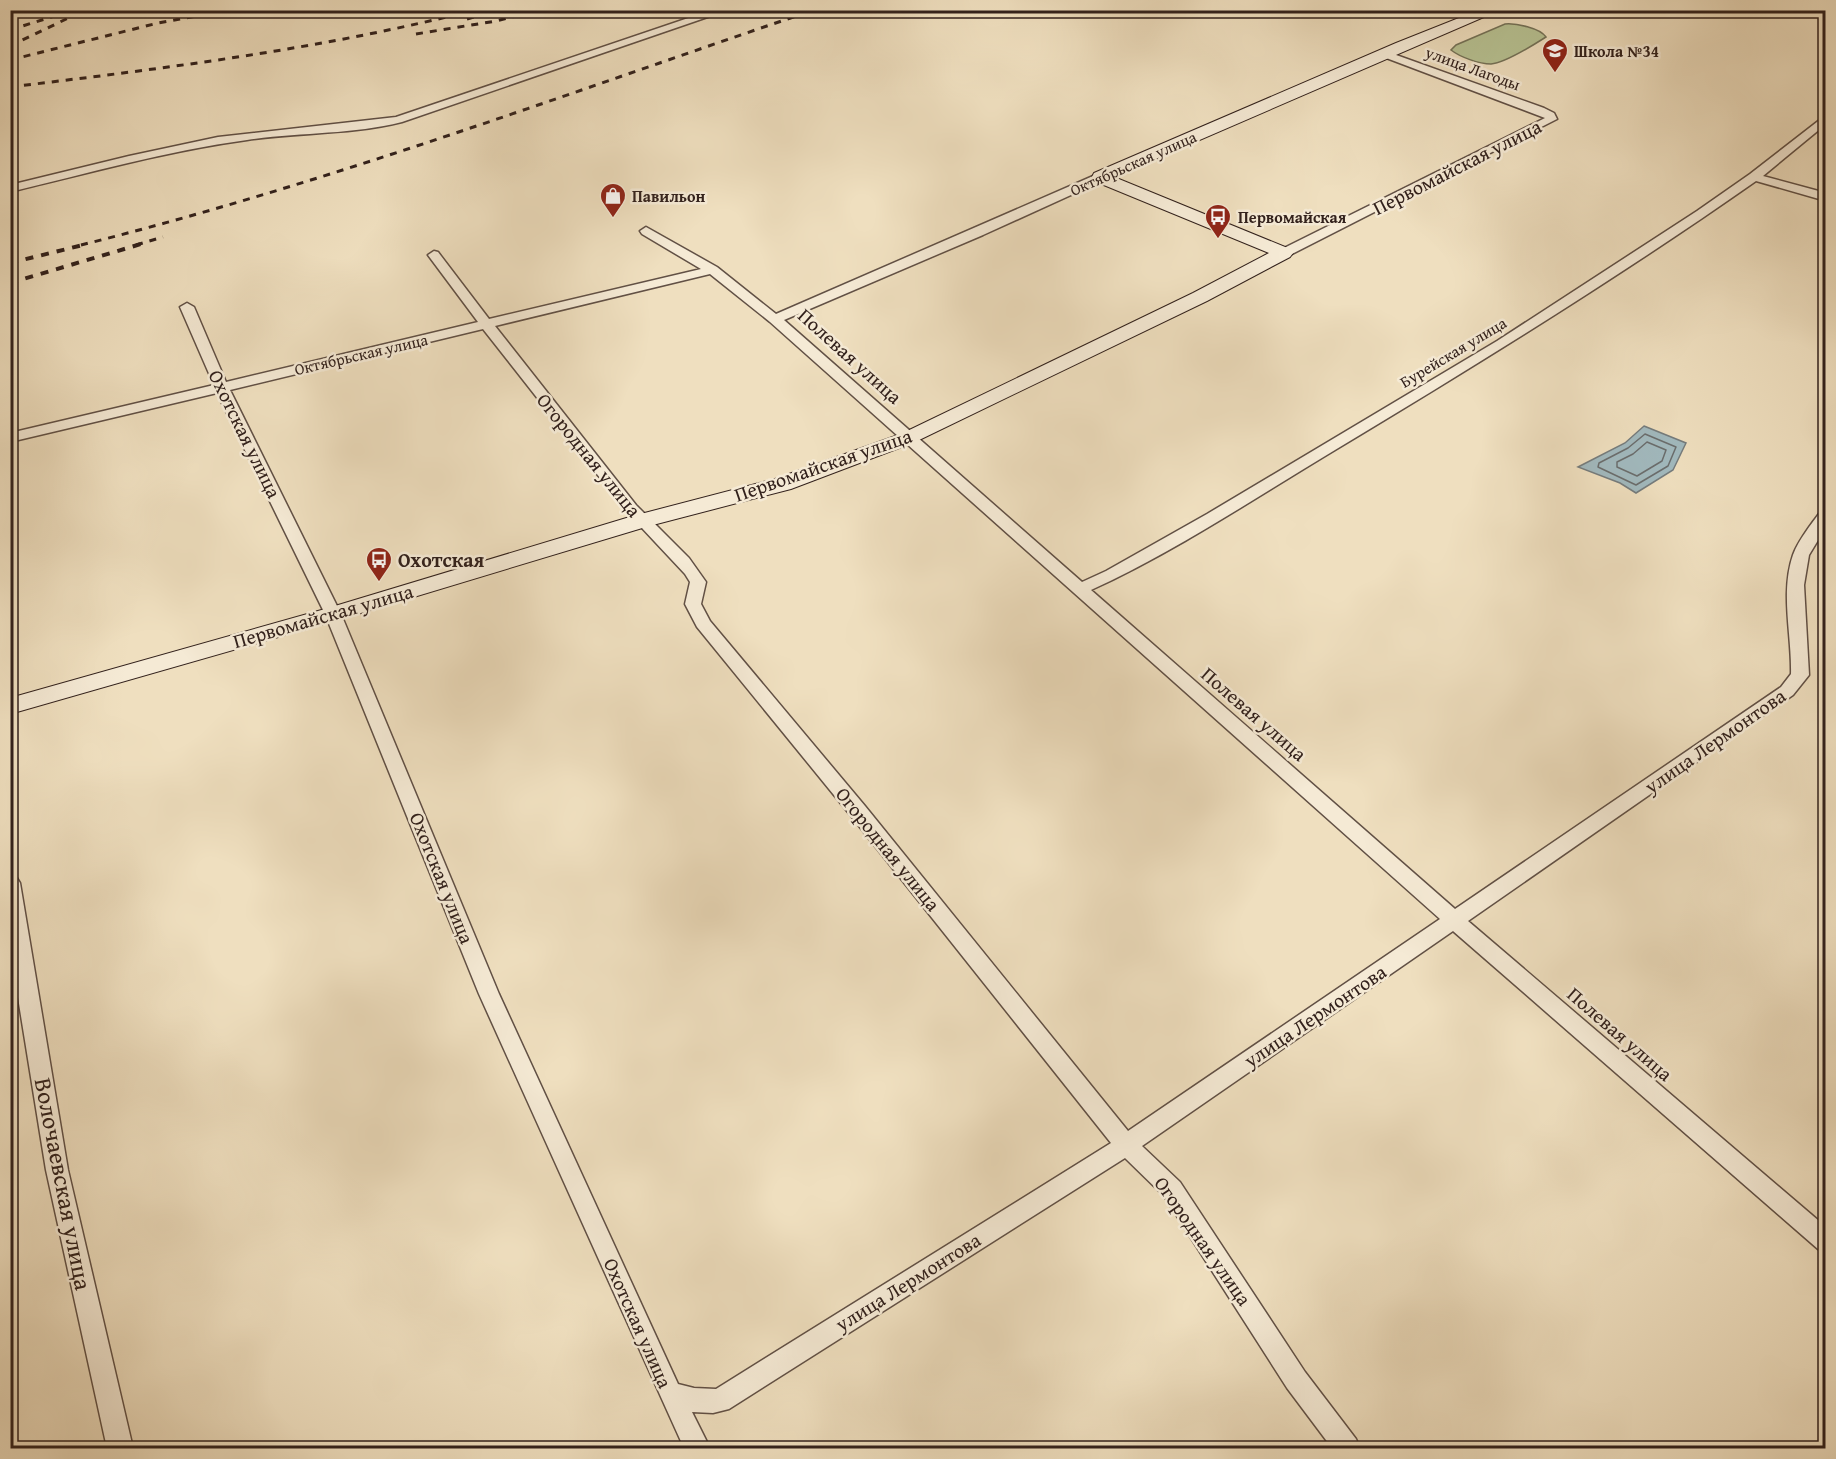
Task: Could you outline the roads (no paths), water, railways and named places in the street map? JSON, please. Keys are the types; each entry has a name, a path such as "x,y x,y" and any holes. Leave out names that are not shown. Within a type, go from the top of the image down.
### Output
{"main road":[{"name":"Октябрьская улица","path":"1100,177 1493,10"},
{"path":"1100,177 1284,253"},
{"name":"Первомайская улица","path":"10,706 333,614 641,521 783,484 908,438 1200,297 1284,253"}],"street":[{"path":"10,189 133,159 246,136 360,127 398,120 723,10"},
{"name":"улица Лагоды","path":"1385,54 1550,115"},
{"name":"Первомайская улица","path":"1284,253 1551,119 1550,115"},
{"name":"Бурейская улица","path":"1081,588 1112,574 1213,517 1502,344 1754,177 1826,118"},
{"name":"Октябрьская улица","path":"775,319 979,232 1100,177"},
{"path":"1754,177 1826,197"},
{"name":"Полевая улица","path":"646,231 712,270 775,319 1455,921 1826,1242"},
{"name":"Огородная улица","path":"434,255 485,325 641,521 689,566 698,582 693,604 703,623 858,811 1126,1145 1159,1174 1172,1190 1296,1380 1347,1449"},
{"name":"Октябрьская улица","path":"10,438 712,270"},
{"name":"Охотская улица","path":"187,307 222,388 333,614 489,994 669,1392 698,1449"},
{"name":"улица Лермонтова","path":"669,1392 690,1401 703,1403 720,1401 1126,1145 1455,921 1795,684 1800,675 1794,603 1798,572 1802,554 1826,515"},
{"name":"Волочаевская улица","path":"10,883 57,1170 120,1449"}],"water":[{"path":"1644,426 1686,443 1673,470 1636,493 1620,483 1578,467 1625,443"}],"railway":[{"path":"10,46 85,10"},
{"path":"10,60 158,23 229,10"},
{"path":"290,15 307,10"},
{"path":"10,87 244,56 360,36 475,10"},
{"path":"416,34 496,21 540,10"},
{"path":"81,245 266,194 358,165 814,10"},
{"path":"467,19 490,12"},
{"path":"10,30 64,13"},
{"path":"136,245 163,237"},
{"path":"10,263 87,244"},
{"path":"10,283 141,244"}],"place":[{"name":"Школа №34","path":"1555,74"},
{"name":"Павильон","path":"613,219"},
{"name":"Первомайская","path":"1218,240"},
{"name":"Охотская","path":"379,583"}]}
